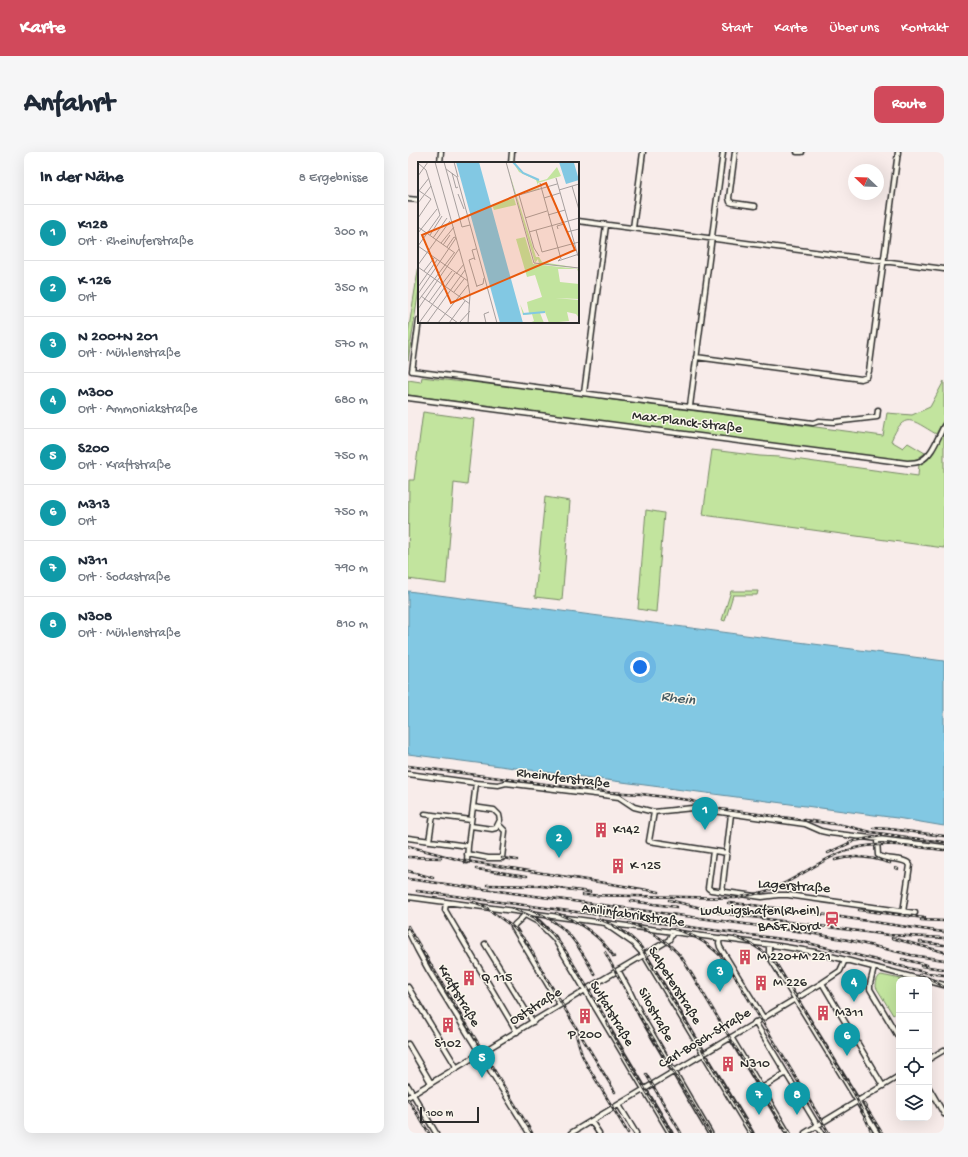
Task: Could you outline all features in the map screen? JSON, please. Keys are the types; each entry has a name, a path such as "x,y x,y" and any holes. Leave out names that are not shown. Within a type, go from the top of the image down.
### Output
{"street":[{"path":"440,162 442,152"},
{"path":"511,162 512,152"},
{"path":"633,228 643,152"},
{"path":"690,406 723,152"},
{"path":"735,152 729,198 730,202 733,204 755,206"},
{"path":"696,357 860,379 867,377 898,152"},
{"path":"408,199 418,200"},
{"path":"579,221 944,269"},
{"path":"584,393 606,225"},
{"path":"419,323 412,371 813,423 819,421 834,422 877,417 878,410"},
{"name":"Max-Planck-Straße","path":"408,398 907,463 918,462 925,458 933,448 944,426"},
{"name":"Rheinuferstraße","path":"408,774 476,783 498,785 506,784 619,797 634,807 654,812 693,808 805,824 821,831 877,840 944,848"},
{"path":"467,861 476,783"},
{"path":"471,826 492,829 496,828 498,825 499,815 497,812 490,809 473,808"},
{"path":"654,812 649,841 727,853"},
{"path":"425,814 471,820"},
{"path":"722,892 731,814"},
{"path":"429,841 433,815"},
{"path":"467,854 488,858 502,858 505,831 498,825"},
{"path":"408,838 468,846"},
{"path":"877,840 878,856 886,859 908,862 910,866 903,912"},
{"name":"Lagerstraße","path":"713,851 708,888 711,890 762,897 778,895 788,896 915,913"},
{"name":"Anilinfabrikstraße","path":"408,897 525,914 769,944 815,952 911,977"},
{"path":"446,902 445,910 517,1032"},
{"path":"525,914 523,919 513,925 514,929 560,1005"},
{"name":"Sulfatstraße","path":"525,914 538,922 554,938 670,1133"},
{"name":"Salpeterstraße","path":"604,923 620,932 644,955 751,1133"},
{"name":"Kraftstraße","path":"408,931 416,949 529,1133"},
{"name":"Oststraße","path":"408,1098 584,990 669,940 673,932"},
{"path":"720,938 718,943 720,947 763,1017"},
{"path":"485,944 533,1022"},
{"path":"769,944 770,956 794,999 877,1133"},
{"name":"Carl-Bosch-Straße","path":"571,1133 840,971 845,960"},
{"path":"874,968 870,989 896,1033"},
{"name":"Silostraße","path":"618,970 641,1015 710,1133"},
{"path":"822,982 883,1086"},
{"path":"932,982 944,985"},
{"path":"408,987 457,1068"},
{"path":"755,1022 822,1133"},
{"path":"731,1037 788,1133"},
{"path":"408,1044 431,1083"},
{"path":"932,1057 944,1050"},
{"path":"762,1088 786,1073"},
{"path":"805,1133 896,1078"},
{"path":"408,1086 436,1133"},
{"path":"932,1093 944,1114"},
{"path":"618,1105 636,1133"},
{"path":"592,1121 599,1133"}],"green space":[{"path":"418,271 418,296 408,361 408,333"},
{"path":"422,377 462,382 463,380 883,436 887,413 912,415 930,407 944,381 944,419 936,434 915,422 905,421 900,425 891,441 903,448 908,443 925,453 917,459 906,461 408,395 408,380 421,382"},
{"path":"423,412 474,419 467,485 454,483 446,584 408,579 409,480 414,480"},
{"path":"944,432 944,548 703,515 712,450 779,457 918,476 919,464 930,457"},
{"path":"545,497 570,501 562,600 535,597"},
{"path":"646,510 664,513 656,612 638,609"},
{"path":"731,591 758,591 757,595 733,595 725,621 722,620"},
{"path":"881,975 896,978 896,1013 893,1015 876,987"}],"water":[{"name":"Rhein","path":"408,591 944,661 944,826 897,818 408,754"}],"railway":[{"path":"408,766 607,792 641,794 689,800 712,808 842,825 871,832 907,837"},
{"path":"873,828 944,836"},
{"path":"828,853 854,841 881,836"},
{"path":"903,837 944,842"},
{"path":"583,895 735,898 758,894 774,888 835,855 856,848 889,845 944,850"},
{"path":"408,846 460,860 659,892"},
{"path":"408,857 441,858"},
{"path":"835,860 849,857 863,857 890,863"},
{"path":"502,858 517,860"},
{"path":"476,869 527,876"},
{"path":"408,871 433,878"},
{"path":"408,879 804,932 848,940 911,955 944,960"},
{"path":"487,885 542,886 590,892"},
{"path":"417,891 804,942 928,973 944,975"},
{"path":"669,900 721,913 889,935 944,938"},
{"path":"630,901 677,907"},
{"path":"474,902 484,906 513,927 527,942 545,976 615,1092"},
{"path":"728,903 747,904 944,932"},
{"path":"512,908 535,918 555,936"},
{"path":"530,910 553,921 570,935 595,975"},
{"path":"859,910 925,918"},
{"path":"556,913 589,930 602,942 614,957"},
{"path":"598,919 621,930 641,947 752,1133"},
{"path":"921,920 944,921"},
{"path":"629,923 658,937 671,946 682,958 787,1133"},
{"path":"408,926 417,944"},
{"path":"674,929 690,934 704,942 716,951 727,963 829,1133"},
{"path":"551,932 565,950 606,1019 614,1037 671,1133"},
{"path":"735,937 759,949 778,967 854,1093 872,1133"},
{"path":"415,938 532,1133"},
{"path":"892,938 944,952"},
{"path":"920,942 944,945"},
{"path":"605,952 635,1008 710,1133"},
{"path":"902,959 927,965"},
{"path":"921,966 943,969"},
{"path":"919,975 927,977 944,987"},
{"path":"576,1035 582,1055 587,1065 628,1133"},
{"path":"646,1074 681,1133"},
{"path":"408,1099 429,1133"},
{"path":"864,1104 882,1133"}],"place":[{"name":"K142","path":"601,830"},
{"name":"K128","path":"705,830"},
{"name":"K 126","path":"559,858"},
{"name":"K 125","path":"618,866"},
{"name":"Ludwigshafen(Rhein) BASF Nord","path":"832,919"},
{"name":"M 220+M 221","path":"745,957"},
{"name":"Q 115","path":"469,978"},
{"name":"M 226","path":"761,983"},
{"name":"N 200+N 201","path":"720,992"},
{"name":"M300","path":"854,1002"},
{"name":"M311","path":"823,1013"},
{"name":"P 200","path":"585,1016"},
{"name":"S102","path":"448,1025"},
{"name":"M313","path":"847,1056"},
{"name":"N310","path":"728,1064"},
{"name":"S200","path":"482,1078"},
{"name":"N311","path":"759,1115"},
{"name":"N308","path":"797,1115"}]}
